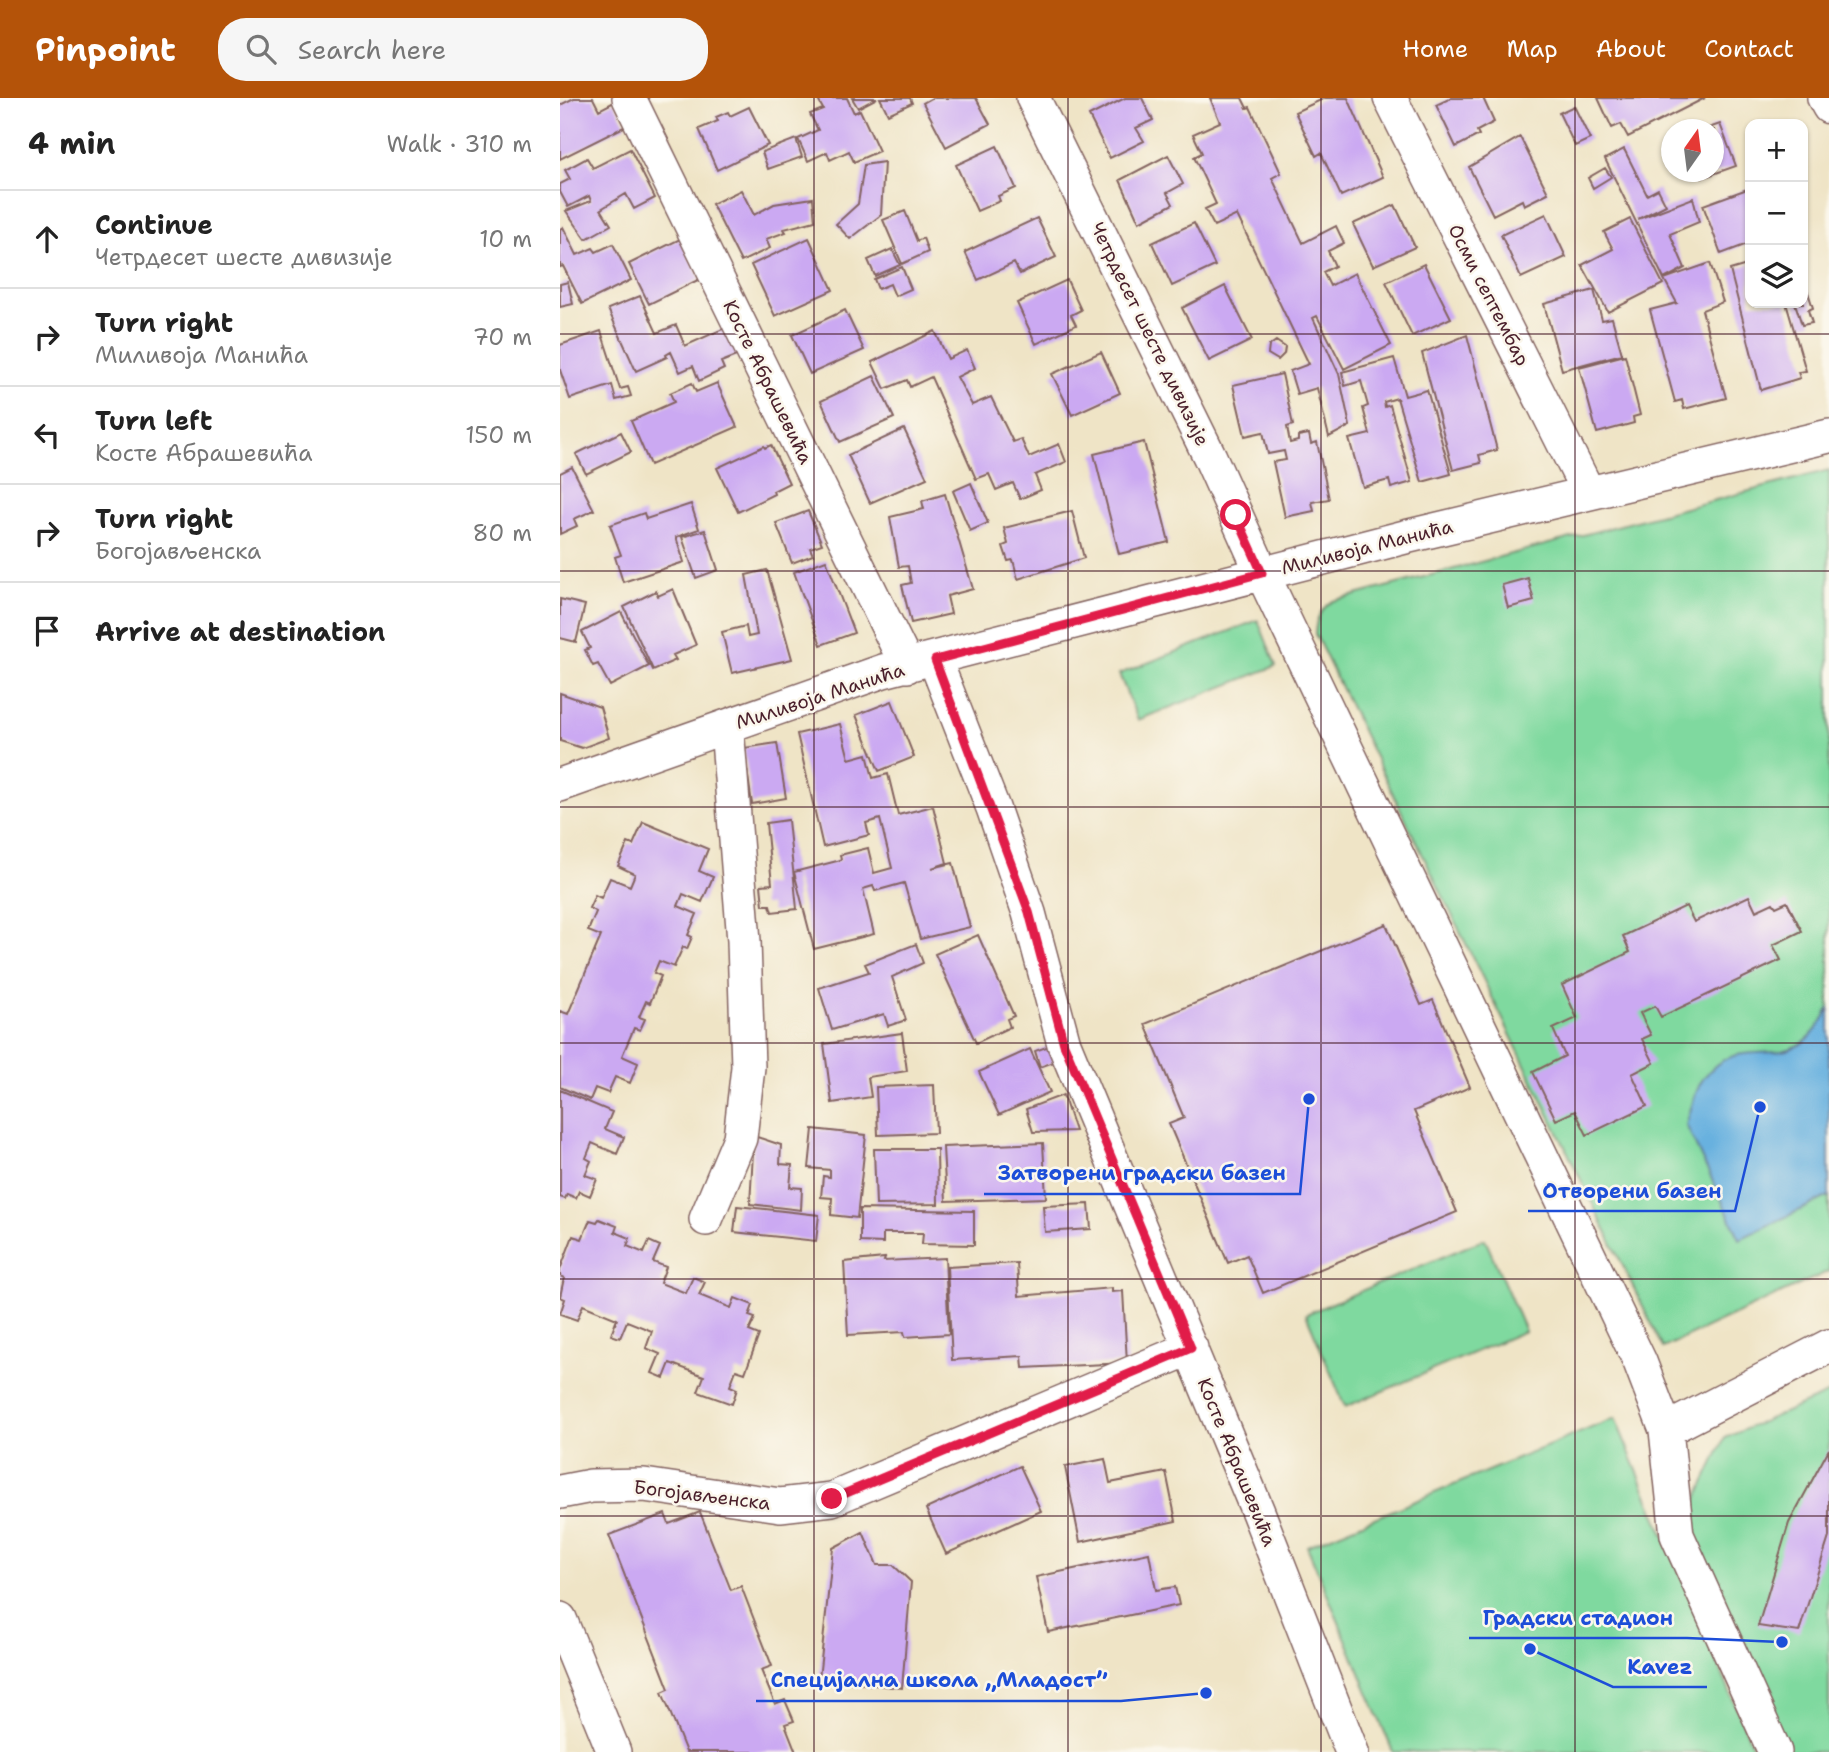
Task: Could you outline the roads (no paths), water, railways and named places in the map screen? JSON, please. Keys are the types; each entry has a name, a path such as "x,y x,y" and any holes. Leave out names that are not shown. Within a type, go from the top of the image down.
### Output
{"street":[{"name":"Косте Абрашевића","path":"629,98 921,663 1029,912 1064,1044 1191,1348 1352,1752"},
{"name":"Четрдесет шесте дивизије","path":"1033,98 1210,457 1262,573 1640,1362 1666,1430 1677,1535 1775,1752"},
{"name":"Осми септембар","path":"1390,98 1588,492"},
{"path":"1824,98 1829,107"},
{"name":"Миливоја Манића","path":"560,785 883,671 1262,573 1824,434"},
{"name":"Миливоја Манића","path":"706,1219 740,1138 748,1067 744,941 728,740 723,728"},
{"path":"1666,1430 1829,1346"},
{"name":"Богојављенска","path":"560,1492 591,1486 644,1485 780,1505 832,1499 1191,1348"},
{"path":"563,1636 614,1752"}],"water":[{"path":"1829,1008 1829,1196 1740,1239 1686,1125 1695,1095 1703,1079 1718,1063 1734,1056 1783,1051 1799,1045 1815,1031"}],"place":[{"name":"Затворени градски базен","path":"1309,1099"},
{"name":"Отворени базен","path":"1760,1107"},
{"name":"Градски стадион","path":"1782,1642"},
{"name":"Kavez","path":"1530,1649"},
{"name":"Специјална школа „Младост”","path":"1206,1693"}]}
